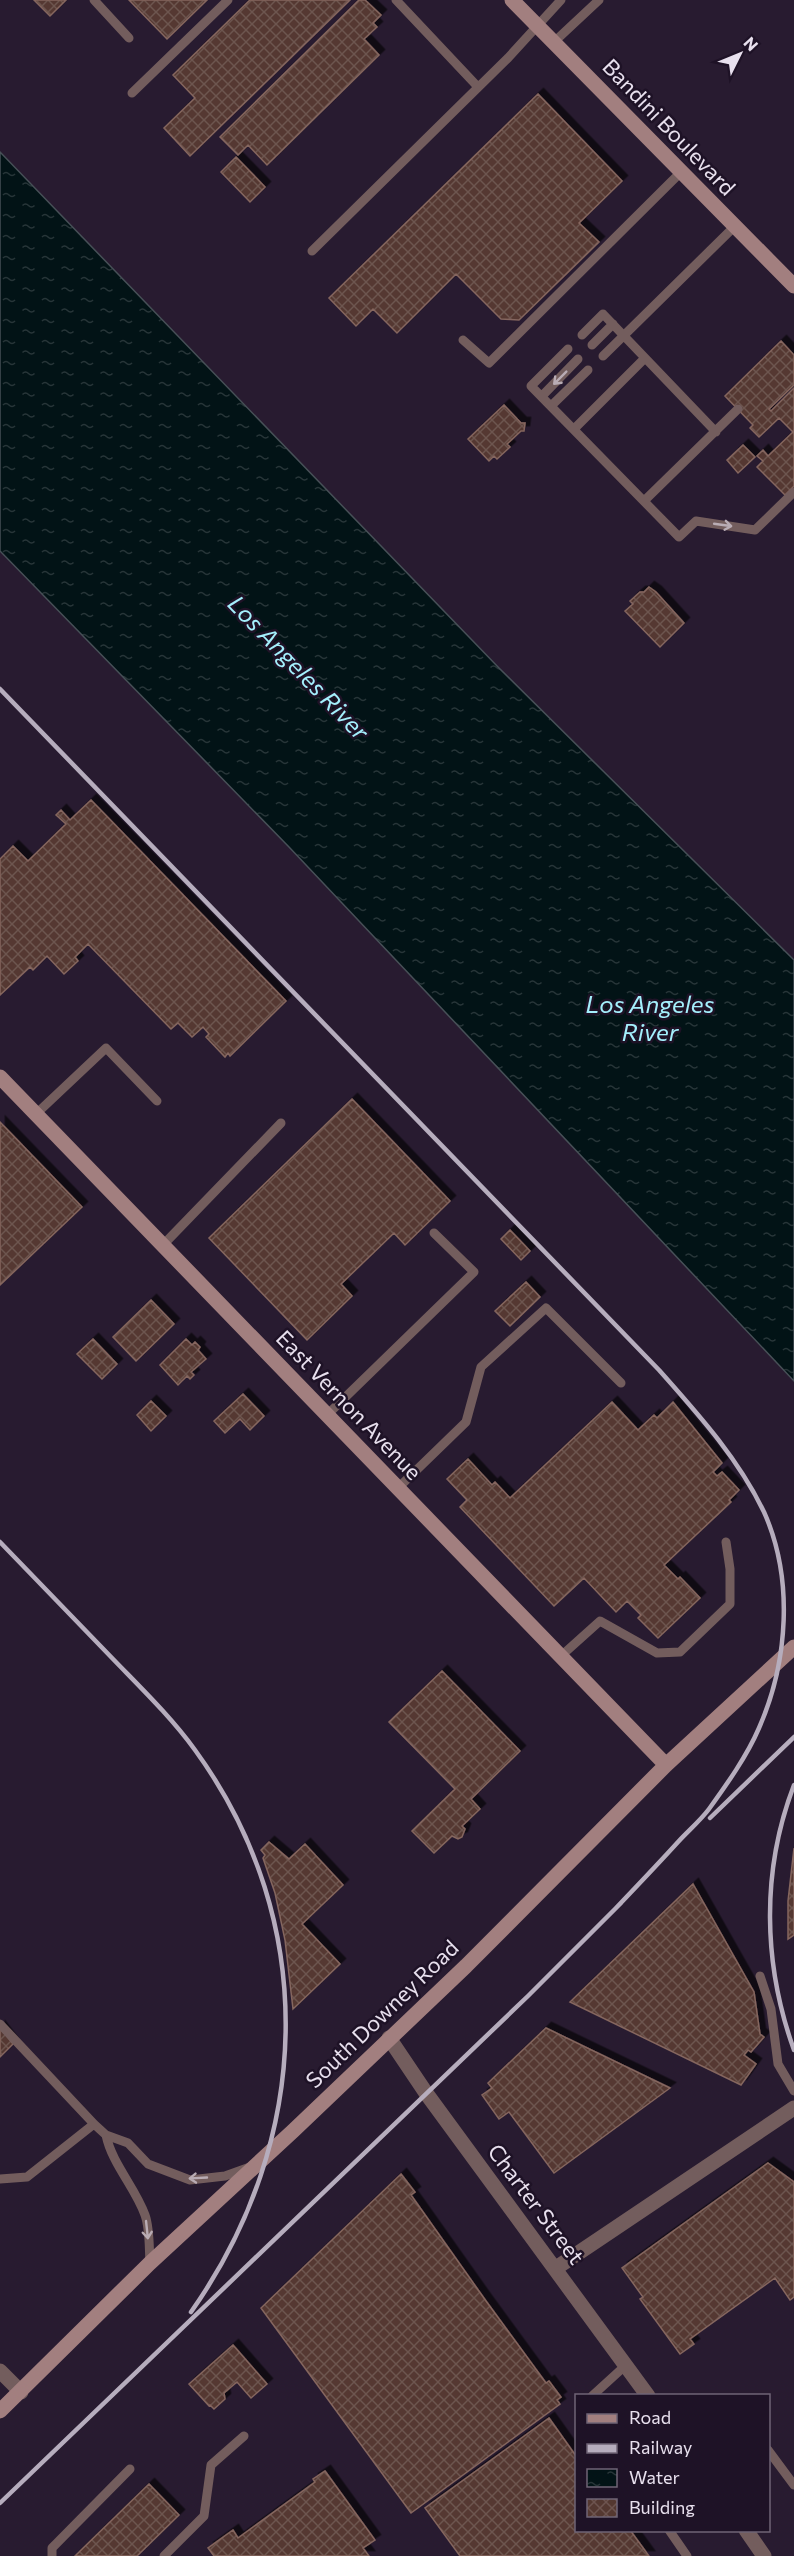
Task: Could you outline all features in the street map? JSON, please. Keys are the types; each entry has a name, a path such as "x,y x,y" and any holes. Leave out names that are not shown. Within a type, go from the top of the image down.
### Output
{"main road":[{"name":"Bandini Boulevard","path":"512,0 794,286"},
{"name":"East Vernon Avenue","path":"0,1077 666,1765"},
{"name":"South Downey Road","path":"0,2411 150,2263 466,1966 666,1765 794,1647"}],"street":[{"name":"Charter Street","path":"388,2038 647,2394"},
{"path":"556,2268 794,2108"},
{"path":"0,2371 21,2392"},
{"path":"747,2532 764,2556"}],"lane":[{"path":"94,0 129,38"},
{"path":"132,93 228,0"},
{"path":"396,0 478,87"},
{"path":"312,251 538,27 561,0"},
{"path":"554,42 599,0"},
{"path":"463,340 489,363 681,172"},
{"path":"603,356 735,226"},
{"path":"582,335 603,314 716,432"},
{"path":"592,345 613,324"},
{"path":"568,349 531,386 679,537 696,521 755,530 794,492"},
{"path":"574,429 645,358"},
{"path":"542,396 578,359"},
{"path":"551,406 588,370"},
{"path":"644,501 738,410"},
{"path":"36,1114 106,1048 157,1101"},
{"path":"163,1245 281,1122"},
{"path":"327,1415 474,1272 434,1233"},
{"path":"398,1488 466,1422 481,1367 546,1308 621,1383"},
{"path":"561,1656 600,1621 657,1653 680,1652 730,1604 730,1569 726,1542"},
{"path":"760,1976 771,2009 778,2064 794,2091"},
{"path":"0,2024 94,2124 106,2135 128,2143 148,2164 190,2180 225,2176 255,2165"},
{"path":"0,2180 27,2177 94,2124"},
{"path":"106,2135 110,2151 132,2187 146,2217 150,2263"},
{"path":"594,2394 626,2365"},
{"path":"164,2556 204,2516 211,2465 244,2436"},
{"path":"770,2453 794,2486"},
{"path":"52,2556 52,2548 130,2469"},
{"path":"670,2532 687,2556"}],"water":[{"name":"Los Angeles River","path":"0,152 499,668 794,960 794,1381 289,847 0,551"}],"building":[{"path":"34,0 66,0 50,16"},
{"path":"129,0 207,0 167,39"},
{"path":"250,0 350,0 190,156 164,128 195,98 173,75"},
{"path":"359,0 365,0 381,15 373,23 377,27 364,39 379,55 267,165 248,145 238,155 220,137"},
{"path":"538,94 622,181 579,223 599,242 519,320 501,319 456,274 397,333 373,309 356,326 329,298"},
{"path":"236,157 265,187 250,202 221,172"},
{"path":"781,341 794,355 794,385 769,409 771,411 794,388 794,486 785,495 757,467 763,461 757,456 763,450 768,456 793,432 779,418 759,437 750,428 753,425 725,396"},
{"path":"504,405 521,423 525,423 524,431 521,431 507,444 510,447 497,459 494,456 489,461 468,439"},
{"path":"743,445 755,457 738,473 727,460"},
{"path":"649,587 684,623 660,647 625,611 633,604 630,601"},
{"path":"91,800 286,1001 230,1056 228,1053 225,1057 206,1037 209,1034 203,1027 192,1037 178,1023 171,1029 88,944 75,957 78,961 64,974 47,956 33,970 30,967 0,995 0,859 13,846 28,861 66,824 56,815 61,810 70,820"},
{"path":"352,1099 450,1201 405,1245 394,1233 341,1284 352,1296 307,1340 209,1238"},
{"path":"0,1122 82,1207 0,1285"},
{"path":"510,1230 530,1251 521,1260 501,1239"},
{"path":"526,1282 540,1297 510,1326 495,1311"},
{"path":"151,1300 174,1324 136,1361 113,1337"},
{"path":"93,1339 117,1364 102,1379 77,1354"},
{"path":"186,1339 192,1345 195,1342 200,1347 198,1350 206,1359 191,1372 194,1375 190,1379 187,1376 178,1385 160,1365"},
{"path":"243,1394 264,1416 250,1430 240,1419 225,1433 214,1421"},
{"path":"151,1401 166,1416 151,1431 137,1415"},
{"path":"612,1402 638,1430 654,1415 657,1418 673,1402 722,1463 713,1472 717,1476 722,1472 739,1490 729,1500 731,1502 664,1565 678,1579 680,1577 700,1598 658,1638 638,1618 641,1615 627,1601 616,1612 584,1578 554,1606 460,1507 467,1500 447,1479 468,1459 492,1485 495,1482 510,1498"},
{"path":"442,1671 520,1751 471,1799 480,1809 462,1826 465,1829 462,1837 458,1839 452,1836 434,1853 412,1831 455,1789 389,1722"},
{"path":"269,1842 289,1859 305,1844 343,1885 302,1924 340,1964 293,2009 285,1940 275,1893 263,1858 265,1855 261,1850"},
{"path":"794,1848 794,1935 788,1939 788,1901"},
{"path":"693,1884 754,1992 760,2034 764,2037 751,2052 748,2050 744,2055 756,2064 741,2085 570,2002"},
{"path":"0,2027 13,2044 0,2057"},
{"path":"546,2028 670,2088 554,2173 509,2112 499,2119 482,2095 492,2088 488,2083"},
{"path":"768,2163 794,2182 794,2297 790,2300 775,2278 690,2339 694,2344 680,2354 640,2299 643,2297 622,2268"},
{"path":"401,2174 415,2192 411,2195 486,2301 546,2383 549,2381 561,2397 557,2400 560,2404 411,2513 261,2308"},
{"path":"233,2345 267,2384 251,2398 237,2382 224,2393 225,2399 214,2409 189,2384"},
{"path":"549,2418 575,2455 575,2532 631,2532 649,2556 460,2556 425,2508"},
{"path":"325,2471 375,2540 363,2548 369,2556 214,2556 208,2548 233,2530 238,2538 315,2482 313,2479"},
{"path":"149,2484 179,2515 137,2556 75,2556"}],"railway":[{"path":"0,689 659,1370 703,1420 730,1455 754,1492 774,1538 783,1592 784,1620 781,1648 769,1703 749,1749 709,1809 616,1908"},
{"path":"0,1542 166,1714 186,1738 236,1817 265,1887 281,1959 286,2032 279,2105 260,2176 231,2246 191,2312"},
{"path":"710,1818 794,1737"},
{"path":"794,1785 783,1818 776,1851 771,1884 770,1918 776,1984 794,2050"},
{"path":"0,2503 528,1996 621,1903"}]}
